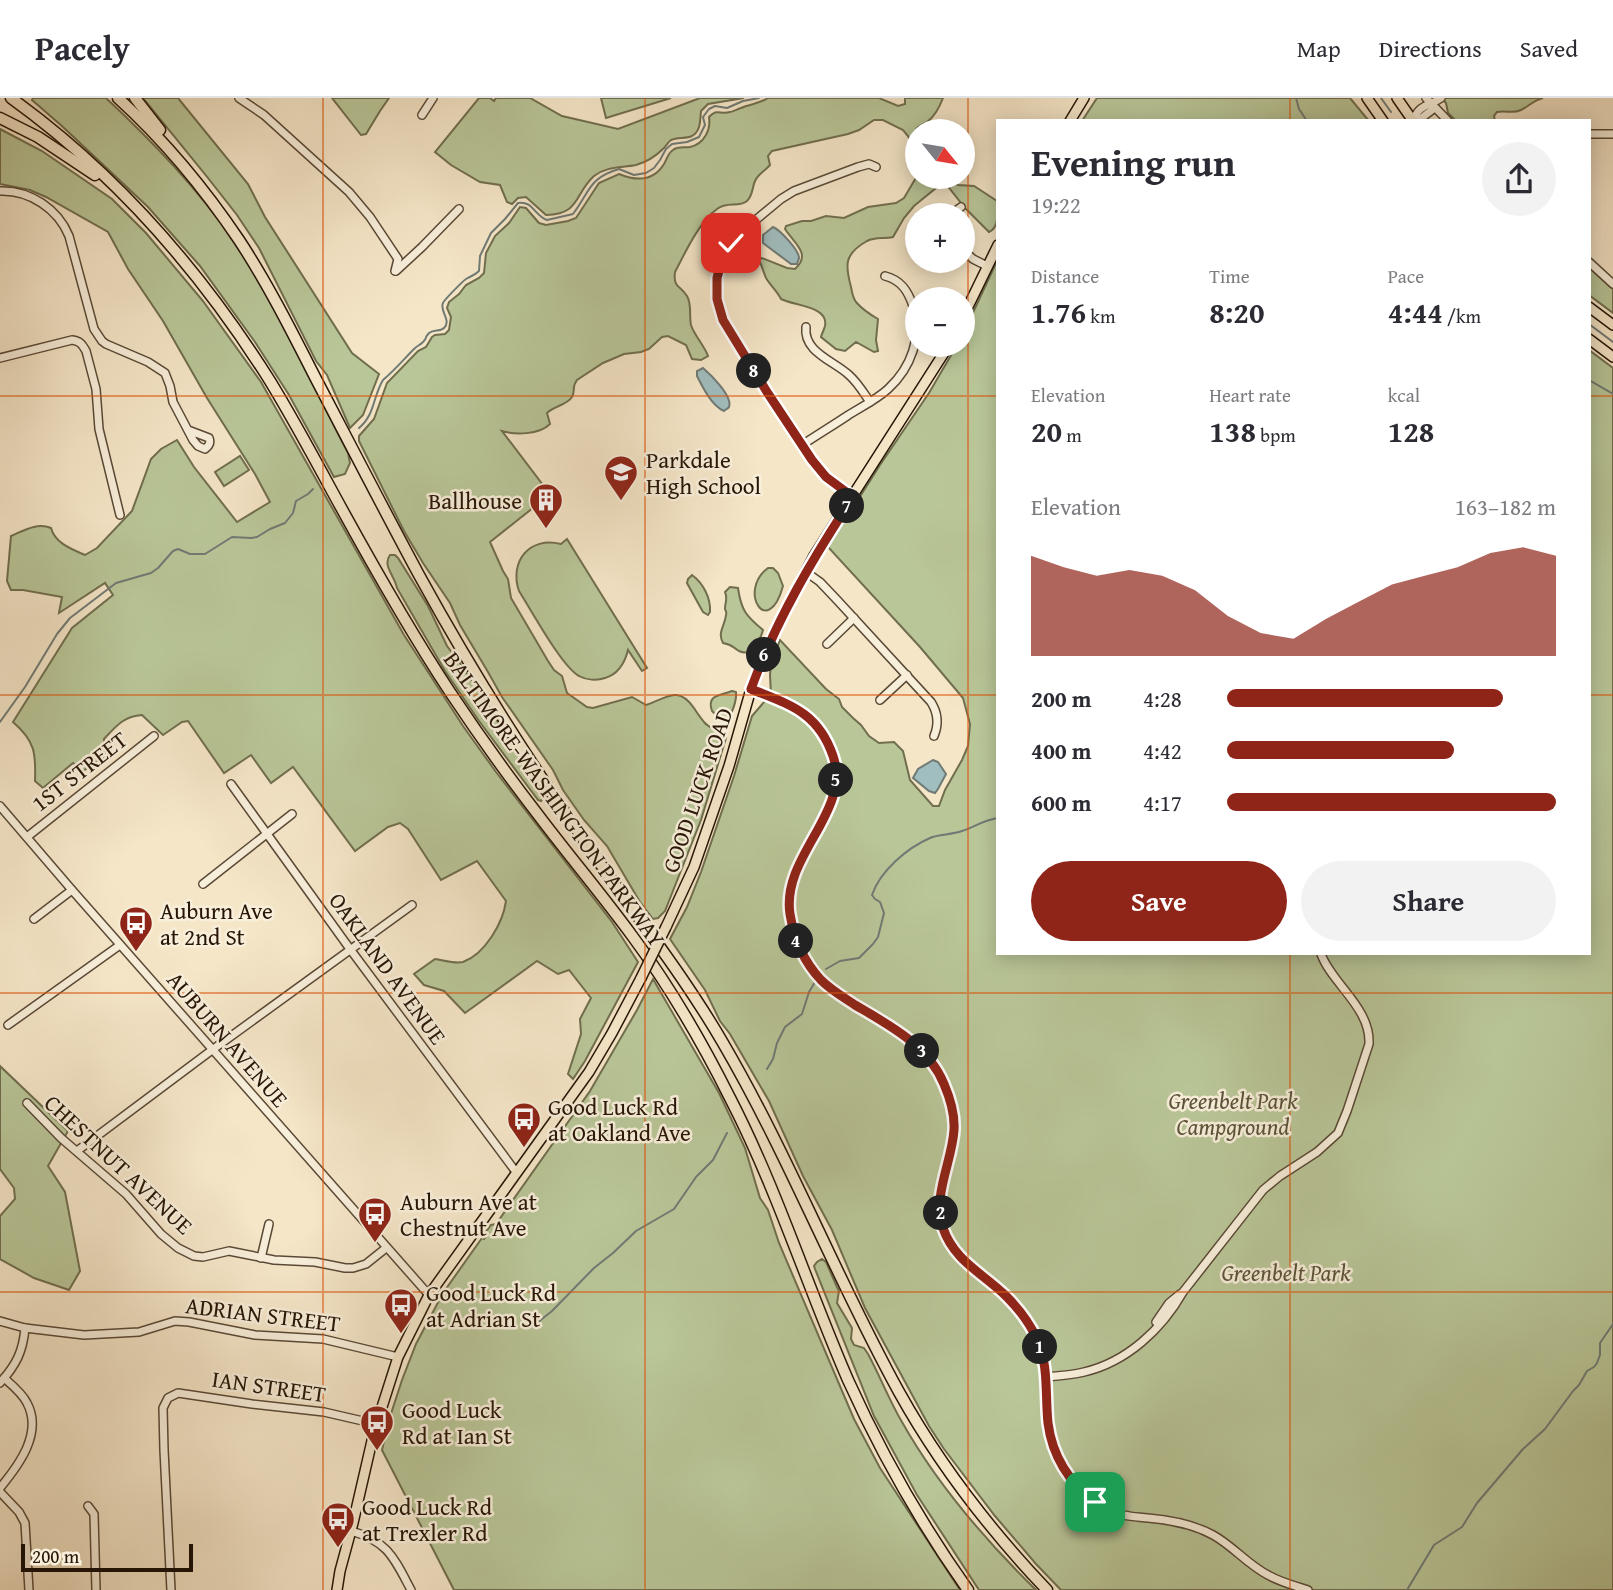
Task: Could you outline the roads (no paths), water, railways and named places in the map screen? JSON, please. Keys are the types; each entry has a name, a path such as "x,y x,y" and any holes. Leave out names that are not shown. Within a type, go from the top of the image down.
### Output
{"highway":[{"name":"BALTIMORE-WASHINGTON PARKWAY","path":"11,98 80,153 139,212 206,289 251,352 290,415 392,599 443,682 502,768 635,940 680,1008 719,1077 752,1144 864,1415 905,1491 968,1590"},
{"name":"BALTIMORE-WASHINGTON PARKWAY","path":"118,98 158,136 199,185 241,243 270,291 442,616 492,699 556,800 675,968 723,1043 861,1318 921,1429 971,1502 1047,1590"},
{"path":"135,98 199,185"},
{"path":"0,118 38,137 73,160 139,212"}],"main road":[{"path":"1071,119 1084,98"},
{"path":"1367,98 1382,119"},
{"path":"1397,98 1412,119"},
{"path":"975,292 996,249"},
{"path":"1591,308 1613,325"},
{"path":"1591,340 1613,357"},
{"name":"GOOD LUCK ROAD","path":"337,1590 376,1424 398,1357 429,1295 589,1072 612,1033 694,867 729,766 751,689 777,627 806,572 941,357"}],"street":[{"path":"239,98 256,109 349,192 398,259 396,271 458,209"},
{"path":"422,115 433,98"},
{"path":"1414,119 1416,112 1429,101 1441,98"},
{"path":"1429,101 1446,119"},
{"path":"1591,134 1613,134"},
{"path":"853,497 826,477 802,445 723,320 717,299 719,270 734,238 781,199 794,191 858,167 869,164 876,167"},
{"path":"0,191 32,197 54,212 63,222 98,336 106,344 148,362 165,373 173,402 188,430"},
{"path":"975,260 987,267"},
{"path":"1591,264 1613,284"},
{"path":"802,445 888,389 912,355 916,338 916,317 908,294 900,283 885,276"},
{"path":"806,327 806,335 812,346 849,374 870,402"},
{"path":"0,358 72,340 83,345 96,388 99,429 120,515"},
{"path":"806,572 820,582 934,706 937,720 934,736"},
{"path":"827,644 854,618"},
{"path":"880,700 906,675"},
{"path":"751,689 799,709 828,741 834,761 834,792 792,879 789,909 796,940 808,964 821,981 837,994 908,1037 927,1056 941,1076 950,1098 954,1129 940,1197 943,1228 950,1244 962,1260 1007,1297 1027,1321 1037,1340 1044,1361 1048,1423 1065,1471 1084,1494 1109,1509 1125,1515 1186,1523 1213,1534 1268,1576 1308,1590"},
{"name":"1ST STREET","path":"27,837 154,736"},
{"name":"OAKLAND AVENUE","path":"231,784 516,1172"},
{"name":"AUBURN AVENUE","path":"0,806 429,1295"},
{"path":"203,884 292,814"},
{"path":"34,919 72,890"},
{"path":"77,1151 412,905"},
{"path":"8,1025 120,945"},
{"path":"1046,1377 1085,1372 1132,1351 1174,1307 1264,1190 1338,1133 1369,1044 1369,1036 1353,1000 1328,968 1322,955"},
{"name":"CHESTNUT AVENUE","path":"27,1103 61,1138 126,1194 161,1234 178,1248 198,1257 229,1251 274,1260 315,1262 353,1268 366,1264 386,1248"},
{"path":"261,1258 269,1224"},
{"name":"ADRIAN STREET","path":"0,1321 26,1328 84,1335 139,1332 175,1321 188,1322 255,1335 323,1339 398,1357"},
{"path":"26,1328 20,1356 2,1380 17,1390 28,1404 33,1424 27,1449 0,1490 25,1523 29,1590"},
{"name":"IAN STREET","path":"171,1590 163,1408 168,1398 178,1393 324,1412 376,1424"},
{"path":"88,1506 94,1514 96,1590"},
{"path":"351,1531 384,1546 411,1590"}],"water":[{"path":"773,227 796,250 799,258 797,264 791,264 763,243 763,235"},
{"path":"703,368 728,397 729,407 724,411 712,401 697,376 697,371"},
{"path":"933,760 938,762 946,774 935,793 913,778 918,769"}],"waterway":[{"path":"359,428 368,417 383,380 429,333 444,328 447,322 443,303 464,280 479,271 480,256 491,233 518,203 527,204 547,220 573,214 595,181 601,177 619,169 634,175 646,173 654,168 672,144 699,137 705,125 703,117 709,109 715,106 727,108 759,98"},
{"path":"1296,98 1306,119"},
{"path":"1381,98 1391,112"},
{"path":"1591,326 1613,342"},
{"path":"1591,381 1613,394"},
{"path":"0,722 70,618 116,583 151,573 178,549 190,554 205,554 232,537 257,537 285,523 293,513 296,501 313,489"},
{"path":"826,969 840,961 859,958 878,937 884,913 880,902 872,895 881,877 895,861 930,838 958,832 996,818"},
{"path":"767,1069 785,1027 802,1014 815,982"},
{"path":"537,1323 636,1231 674,1209 696,1177 713,1160 727,1133"},
{"path":"1407,1590 1434,1545 1462,1527 1477,1503 1523,1449 1545,1429 1587,1371 1594,1367 1600,1355 1600,1343 1613,1324"}],"place":[{"name":"Parkdale High School","path":"621,502"},
{"name":"Ballhouse","path":"546,530"},
{"name":"Auburn Ave at 2nd St","path":"136,953"},
{"name":"Good Luck Rd at Oakland Ave","path":"524,1149"},
{"name":"Auburn Ave at Chestnut Ave","path":"375,1244"},
{"name":"Good Luck Rd at Adrian St","path":"401,1335"},
{"name":"Good Luck Rd at Ian St","path":"377,1452"},
{"name":"Good Luck Rd at Trexler Rd","path":"338,1549"}],"park label":[{"name":"Greenbelt Park Campground","path":"1233,1113"},
{"name":"Greenbelt Park","path":"1286,1272"}]}
